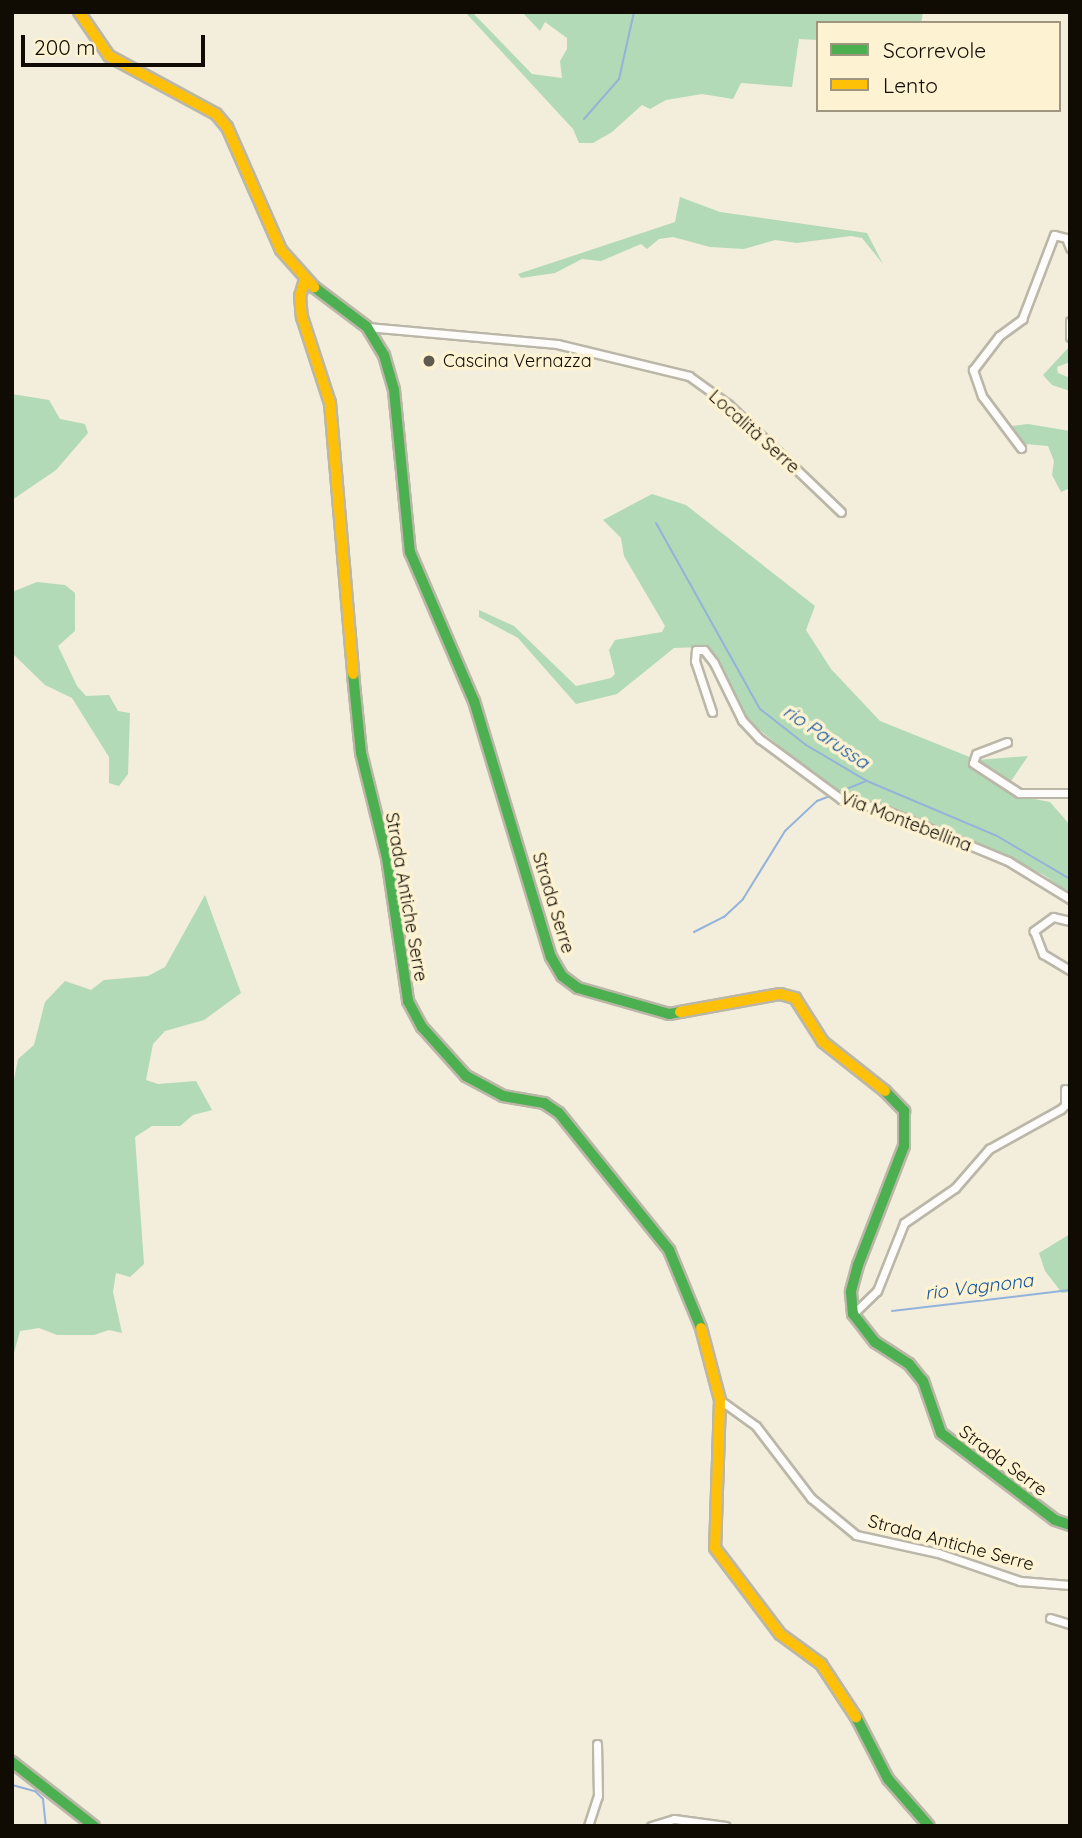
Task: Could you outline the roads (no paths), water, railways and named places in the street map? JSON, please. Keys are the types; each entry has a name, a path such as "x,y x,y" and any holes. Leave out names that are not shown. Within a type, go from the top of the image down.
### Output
{"main road":[{"name":"Strada Serre","path":"79,12 109,55 216,114 242,158 263,219 281,250 305,280 367,327 384,355 394,390 410,551 474,701 551,957 562,976 611,1000 669,1014 699,1012 780,994 795,998 823,1042 904,1111 904,1146 858,1265 851,1292 853,1314 875,1342 909,1364 923,1381 941,1433 1055,1520 1070,1525"},
{"name":"Strada Antiche Serre","path":"305,280 300,296 302,317 330,403 333,476 360,753 387,858 408,1001 422,1027 466,1076 503,1096 544,1103 559,1113 598,1166 662,1240 697,1313 720,1400"},
{"path":"720,1400 720,1476 713,1535 720,1559 780,1634 821,1664 867,1733 888,1779 929,1826"},
{"path":"12,1762 94,1826"}],"street":[{"path":"1021,448 982,396 973,370 999,336 1022,319 1054,235 1066,238 1070,248"},
{"path":"1070,321 1070,337"},
{"name":"Località Serre","path":"367,327 557,344 689,376 728,404 841,512"},
{"name":"Via Montebellina","path":"712,712 695,661 696,650 704,650 714,663 742,720 760,739 838,797 885,810 1008,861 1070,899"},
{"path":"1007,742 976,754 973,763 1019,793 1070,793"},
{"path":"1070,921 1053,917 1034,931 1043,954 1070,970"},
{"path":"853,1314 877,1291 904,1223 955,1188 989,1149 1061,1109 1065,1105 1068,1091"},
{"name":"Strada Antiche Serre","path":"720,1400 756,1426 811,1498 856,1535 938,1553 1020,1581 1070,1585"},
{"path":"1050,1618 1070,1624"},
{"path":"588,1826 598,1796 597,1744"},
{"path":"651,1826 674,1819 726,1826"}],"waterway":[{"path":"584,119 619,79 634,12"},
{"name":"rio Parussa","path":"656,523 760,709 806,745 867,781 997,836 1070,879"},
{"path":"839,792 866,781"},
{"path":"694,932 724,917 743,899 785,831 817,801 830,796"},
{"name":"rio Vagnona","path":"892,1311 1070,1290"},
{"path":"12,1785 35,1791 43,1799 46,1826"}],"place":[{"name":"Cascina Vernazza","path":"429,361"}]}
